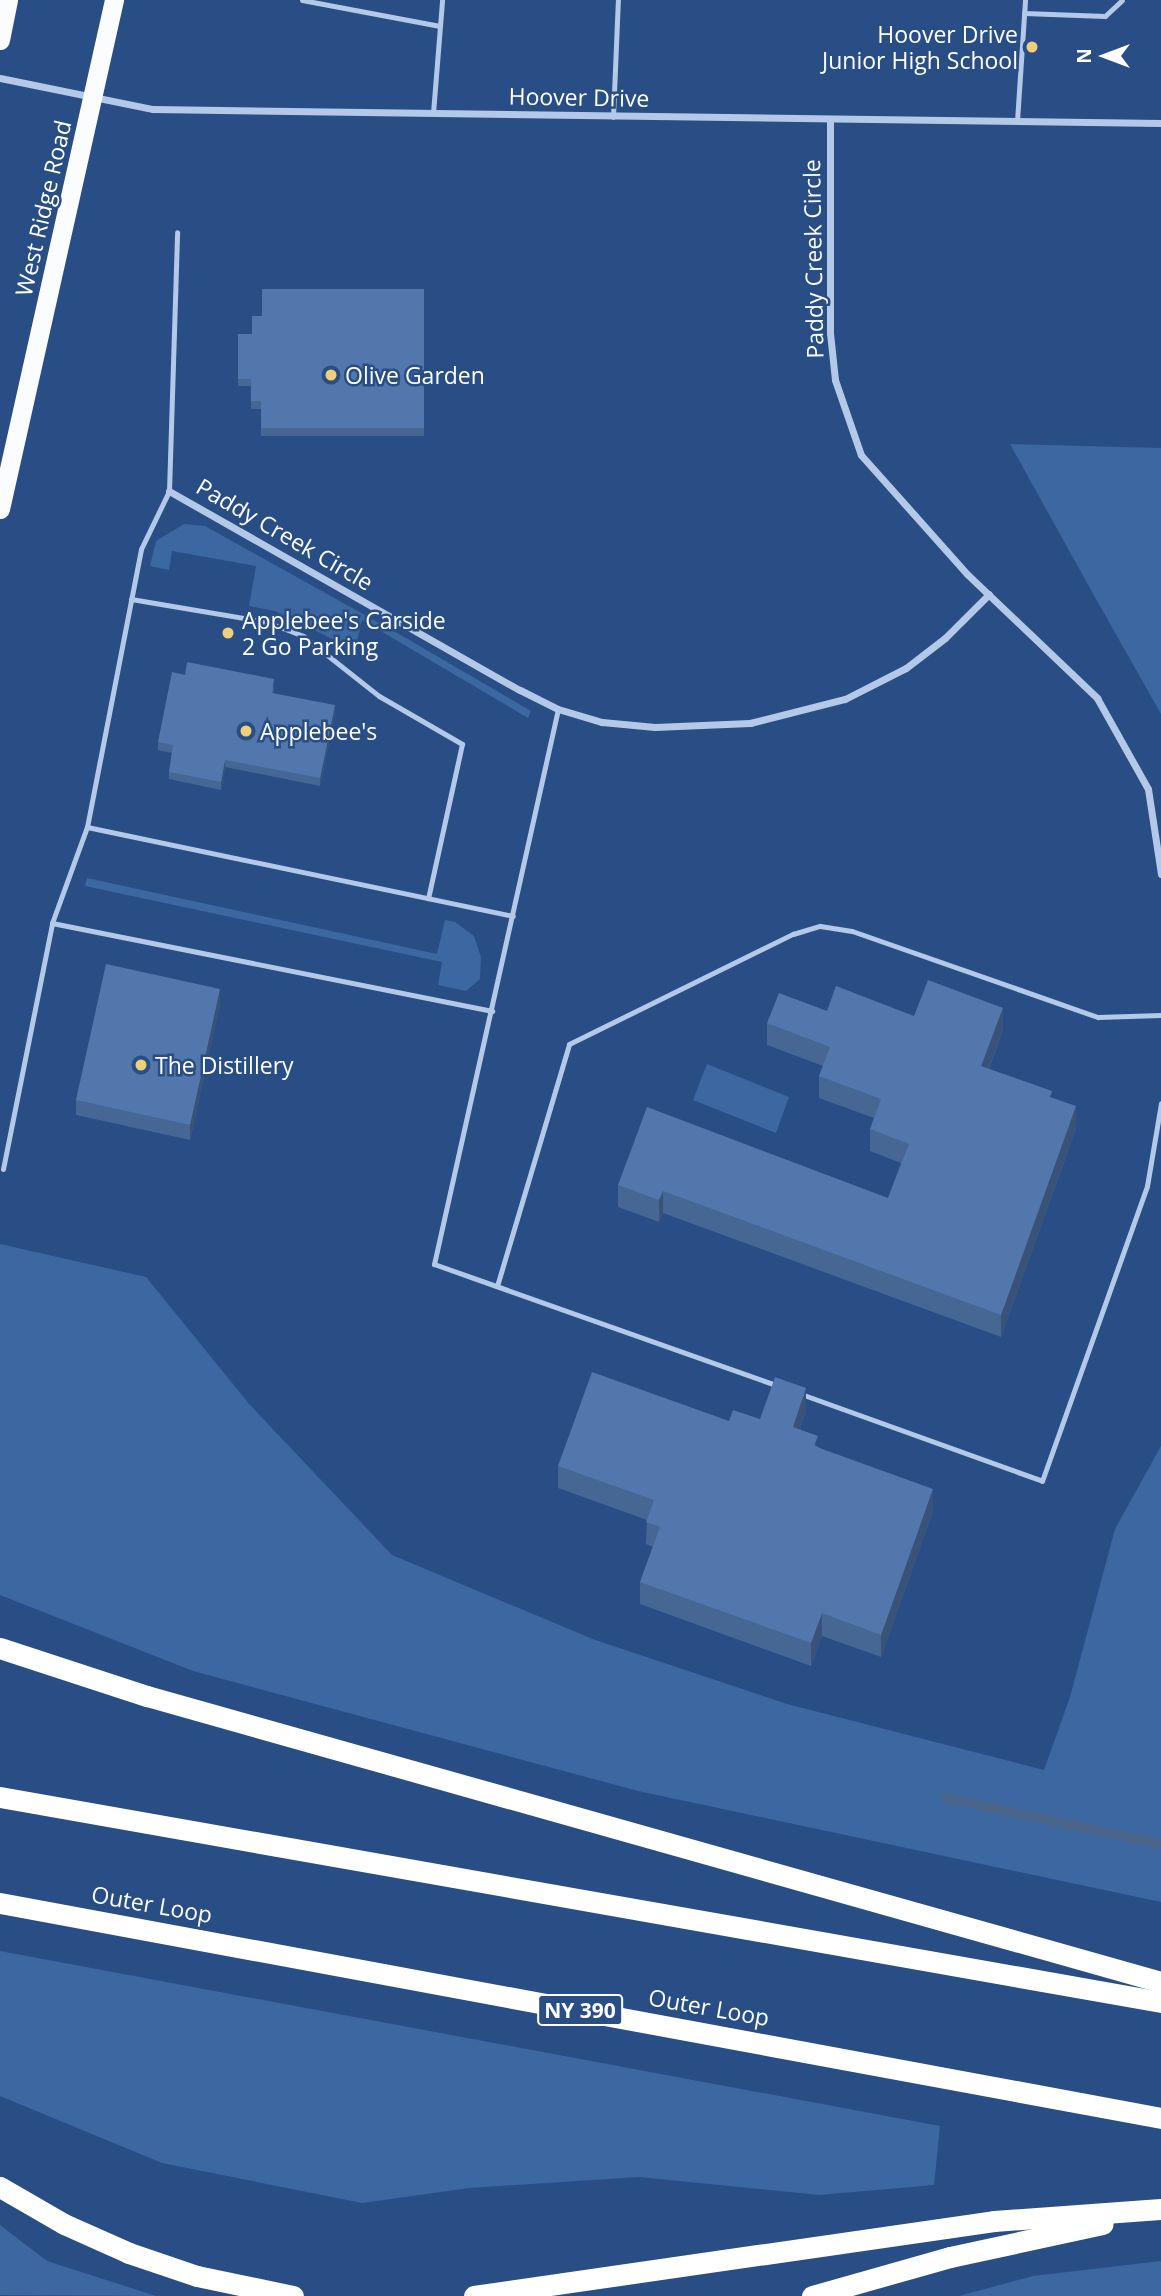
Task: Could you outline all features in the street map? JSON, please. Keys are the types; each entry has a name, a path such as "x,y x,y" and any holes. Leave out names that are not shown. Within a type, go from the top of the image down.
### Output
{"highway":[{"path":"0,40 8,0"},
{"name":"West Ridge Road","path":"0,509 114,0"},
{"path":"0,1648 147,1696 1161,1982"},
{"path":"0,1797 1161,2002"},
{"name":"Outer Loop","path":"0,1903 1161,2118"},
{"path":"0,2187 64,2224 129,2253 197,2276 293,2296"},
{"path":"474,2296 994,2221 1161,2212"},
{"path":"812,2296 996,2246 1161,2212"}],"street":[{"name":"Hoover Drive","path":"0,78 93,99 153,109 1161,123"},
{"name":"Paddy Creek Circle","path":"831,120 835,380 860,455 989,594 1097,698 1148,789 1161,874"},
{"name":"Paddy Creek Circle","path":"169,491 558,709 602,722 655,727 750,723 798,714 845,699 906,668 945,638 989,594"}],"lane":[{"path":"302,0 439,26"},
{"path":"433,113 442,0"},
{"path":"613,117 618,0"},
{"path":"1017,121 1025,0"},
{"path":"1024,13 1105,16 1122,0"},
{"path":"2,1169 52,923 87,827 141,549 169,491 177,232"},
{"path":"131,599 267,622 303,636 379,696 462,744 428,898"},
{"path":"558,709 434,1264 1042,1480 1147,1186 1161,1103"},
{"path":"87,827 513,916"},
{"path":"52,923 492,1011"},
{"path":"497,1286 569,1044 793,934 820,926 852,931 1098,1017 1161,1015"}],"shaded area":[{"path":"1010,444 1161,448 1161,714 1096,599"},
{"path":"184,524 205,526 406,638 531,711 528,718 362,620 355,650 275,611 249,606 256,566 172,551 169,570 150,566 156,541"},
{"path":"87,878 437,954 445,920 455,922 474,936 481,957 480,979 466,991 438,985 442,962 85,886"},
{"path":"707,1064 789,1097 776,1133 693,1100"},
{"path":"0,1244 146,1277 250,1405 392,1555 595,1640 787,1704 1044,1770 1070,1697 1115,1529 1161,1446 1161,1902 638,1791 193,1671 0,1595"},
{"path":"0,1951 940,2126 934,2185 819,2195 639,2177 469,2188 362,2203 162,2163 0,2096"},
{"path":"0,2225 47,2261 156,2296 0,2295"},
{"path":"1161,2261 1161,2296 959,2296 1033,2276"}],"building":[{"name":"Olive Garden","path":"262,289 424,289 424,428 261,428 261,401 251,401 251,379 238,379 238,334 252,334 252,316 262,316"},
{"name":"Applebee's","path":"187,662 274,679 272,693 335,705 320,778 225,760 221,782 169,772 173,745 158,742 172,672 185,675"},
{"path":"106,964 220,989 190,1125 76,1100"},
{"path":"928,980 1003,1008 981,1066 1052,1091 1050,1097 1076,1106 1001,1315 663,1191 659,1200 618,1185 647,1107 888,1198 909,1144 870,1129 881,1099 819,1076 830,1047 767,1023 779,993 827,1011 836,986 914,1016"},
{"path":"592,1372 729,1421 733,1410 760,1419 775,1377 806,1388 793,1427 818,1436 814,1446 933,1489 881,1635 822,1613 811,1643 640,1582 660,1527 646,1522 654,1500 558,1466"}],"waterway":[{"path":"946,1798 1161,1844"}],"place":[{"name":"Hoover Drive Junior High School","path":"1032,47"},
{"name":"Olive Garden","path":"331,375"},
{"name":"Applebee's Carside 2 Go Parking","path":"228,633"},
{"name":"Applebee's","path":"246,731"},
{"name":"The Distillery","path":"141,1065"}]}
